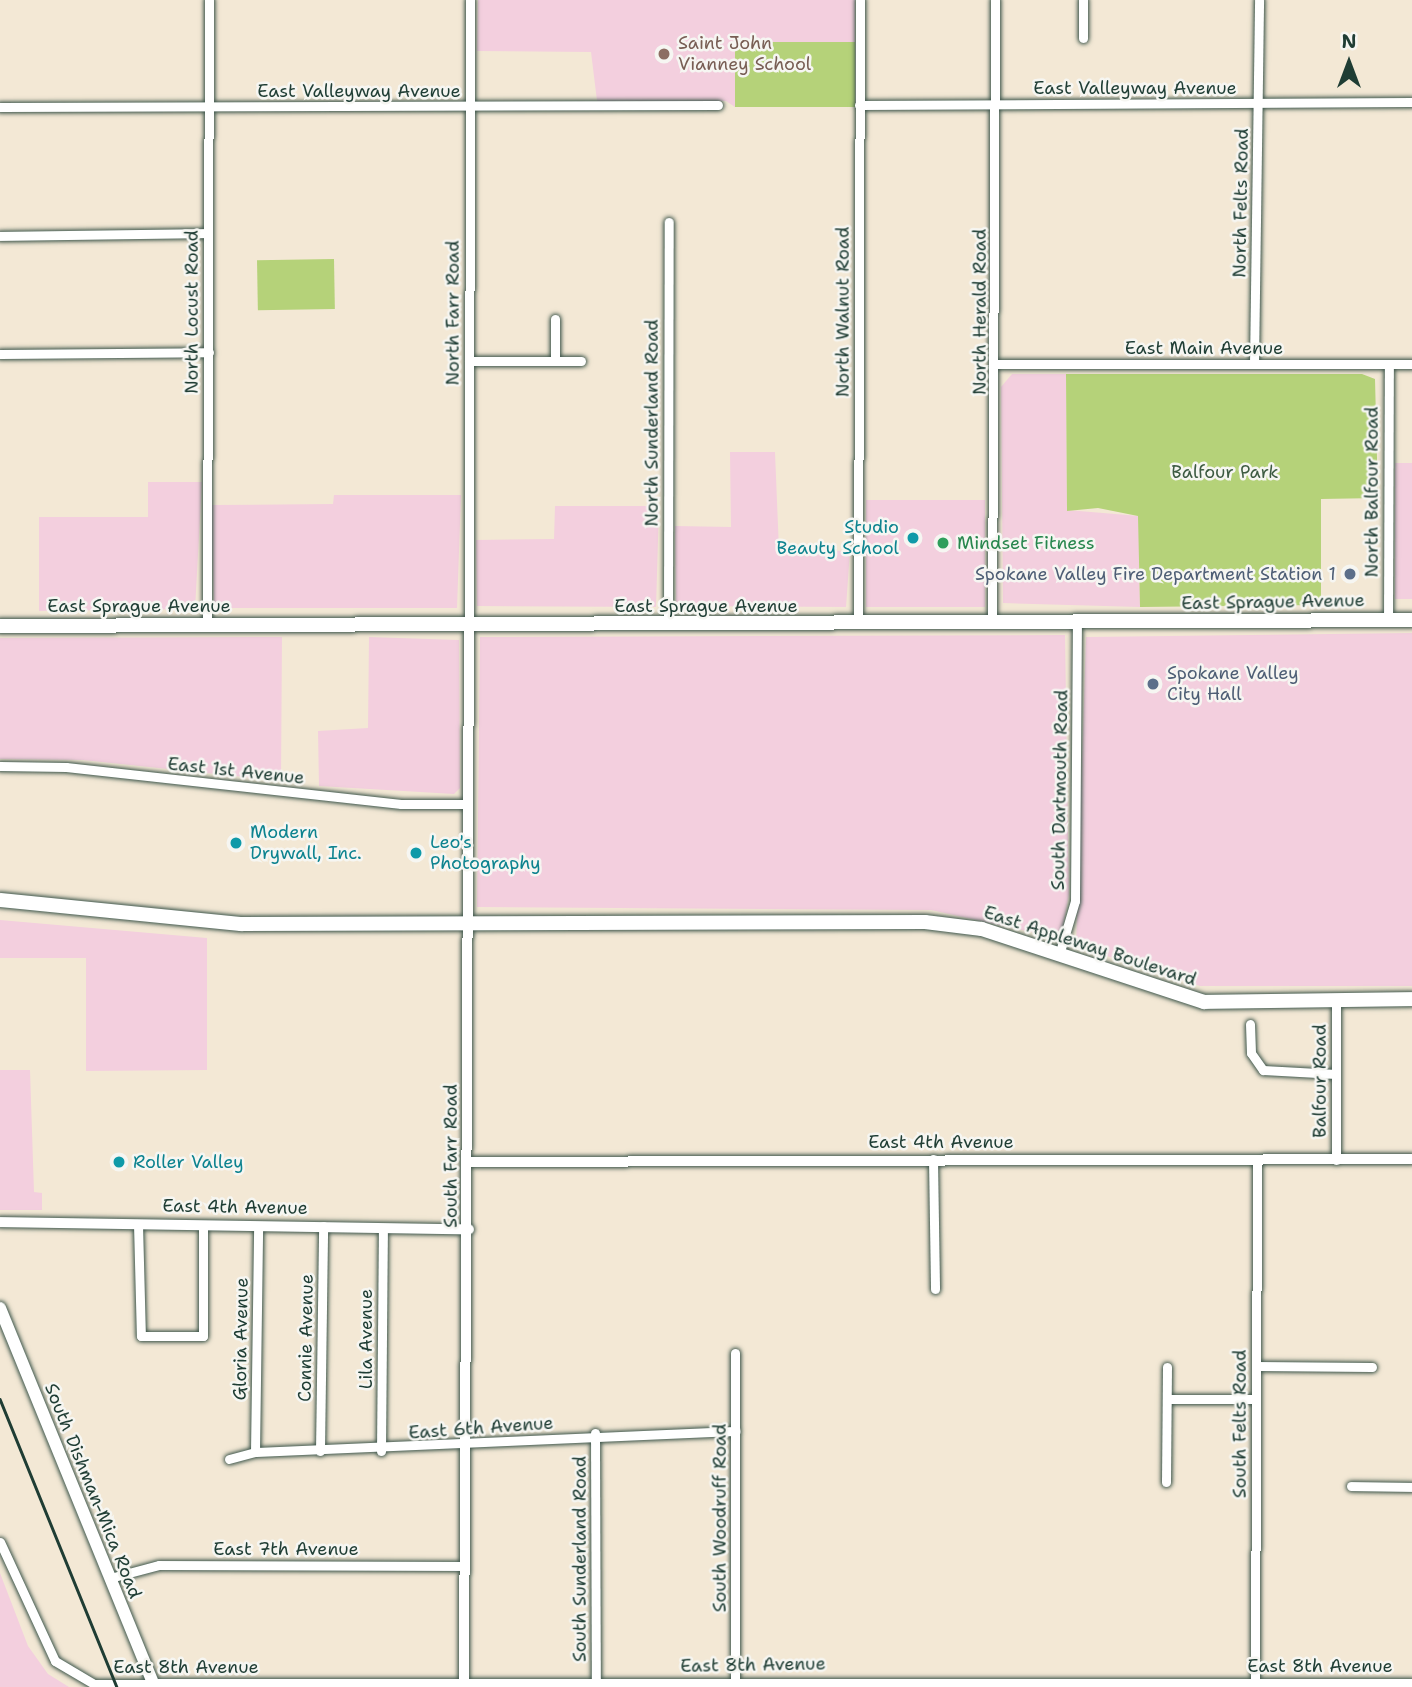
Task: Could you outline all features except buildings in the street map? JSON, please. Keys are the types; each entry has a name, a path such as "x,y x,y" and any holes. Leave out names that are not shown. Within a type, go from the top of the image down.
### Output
{"main road":[{"name":"East Sprague Avenue","path":"0,626 1412,620"},
{"name":"East Appleway Boulevard","path":"0,900 141,918 468,925 925,922 982,929 1204,1002 1336,1003 1412,999"},
{"name":"South Dishman-Mica Road","path":"0,1308 154,1686"}],"street":[{"name":"North Locust Road","path":"207,624 209,0"},
{"name":"North Farr Road","path":"469,626 470,0"},
{"name":"North Walnut Road","path":"858,624 860,0"},
{"name":"North Herald Road","path":"992,623 996,364 995,0"},
{"path":"1083,0 1083,38"},
{"name":"North Felts Road","path":"1254,364 1259,0"},
{"name":"East Valleyway Avenue","path":"859,105 1412,102"},
{"name":"East Valleyway Avenue","path":"0,107 718,105"},
{"name":"North Sunderland Road","path":"667,625 668,222"},
{"path":"0,236 208,233"},
{"path":"555,319 555,361"},
{"path":"0,354 209,352"},
{"path":"469,361 581,361"},
{"name":"East Main Avenue","path":"996,364 1412,364"},
{"name":"North Balfour Road","path":"1388,364 1388,620"},
{"name":"South Dartmouth Road","path":"1059,955 1075,901 1077,623"},
{"name":"South Farr Road","path":"464,1686 469,1229 469,626"},
{"name":"East 1st Avenue","path":"0,766 66,767 401,804 468,804"},
{"name":"Balfour Road","path":"1336,1003 1336,1160"},
{"path":"1250,1024 1251,1053 1263,1070 1336,1074"},
{"name":"East 4th Avenue","path":"469,1162 933,1159 1257,1162 1412,1158"},
{"path":"933,1159 935,1289"},
{"name":"South Felts Road","path":"1255,1685 1257,1162"},
{"name":"East 4th Avenue","path":"0,1222 469,1229"},
{"path":"138,1224 141,1336 203,1336 203,1225"},
{"name":"Gloria Avenue","path":"255,1452 258,1226"},
{"name":"Connie Avenue","path":"320,1451 323,1226"},
{"name":"Lila Avenue","path":"382,1451 383,1228"},
{"name":"South Woodruff Road","path":"731,1684 735,1353"},
{"path":"1256,1366 1372,1367"},
{"path":"1166,1482 1167,1367"},
{"path":"1167,1399 1256,1399"},
{"name":"East 6th Avenue","path":"229,1459 255,1452 466,1447 595,1433 736,1431"},
{"name":"South Sunderland Road","path":"595,1433 596,1685"},
{"path":"1351,1486 1412,1487"},
{"path":"0,1542 44,1646 66,1671 94,1685"},
{"name":"East 7th Avenue","path":"110,1578 159,1565 465,1566"},
{"name":"East 8th Avenue","path":"94,1685 1412,1684"}],"shaded area":[{"name":"Saint John Vianney School","path":"478,0 855,0 855,42 735,42 735,107 726,101 597,101 591,52 477,51"},
{"path":"1012,374 1066,374 1067,510 1139,516 1140,607 1003,603 1001,387"},
{"path":"730,452 775,452 779,550 850,551 846,607 676,606 675,526 731,527"},
{"path":"1395,463 1412,463 1412,599 1395,599"},
{"path":"148,482 202,482 195,609 39,611 39,517 148,517"},
{"path":"334,495 461,495 457,608 214,608 211,505 333,504"},
{"path":"866,500 985,500 985,607 866,607"},
{"path":"555,506 659,506 656,607 477,606 476,540 554,539"},
{"path":"1412,633 1412,986 1200,986 1076,946 1086,637"},
{"path":"1065,635 1069,894 1063,927 1053,937 931,910 477,907 480,637"},
{"path":"282,637 281,781 83,760 0,759 0,638"},
{"path":"369,637 459,640 460,788 454,794 319,786 318,731 368,728"},
{"path":"0,920 207,938 207,1070 86,1071 86,958 0,958"},
{"path":"0,1070 30,1070 34,1192 42,1193 42,1210 0,1210"},
{"path":"0,1573 28,1646 48,1674 69,1687 0,1687"}],"green space":[{"path":"735,42 855,42 855,107 735,107"},
{"path":"334,259 335,309 258,310 257,260"},
{"name":"Balfour Park","path":"1066,374 1362,374 1375,379 1378,498 1321,499 1321,605 1140,607 1138,516 1098,508 1067,511"}],"railway":[{"path":"0,1399 117,1687"}],"place":[{"name":"Saint John Vianney School","path":"664,54"},
{"name":"Studio Beauty School","path":"913,538"},
{"name":"Mindset Fitness","path":"943,543"},
{"name":"Spokane Valley Fire Department Station 1","path":"1350,574"},
{"name":"Spokane Valley City Hall","path":"1153,684"},
{"name":"Modern Drywall, Inc.","path":"236,843"},
{"name":"Leo's Photography","path":"416,853"},
{"name":"Roller Valley","path":"119,1162"}]}
